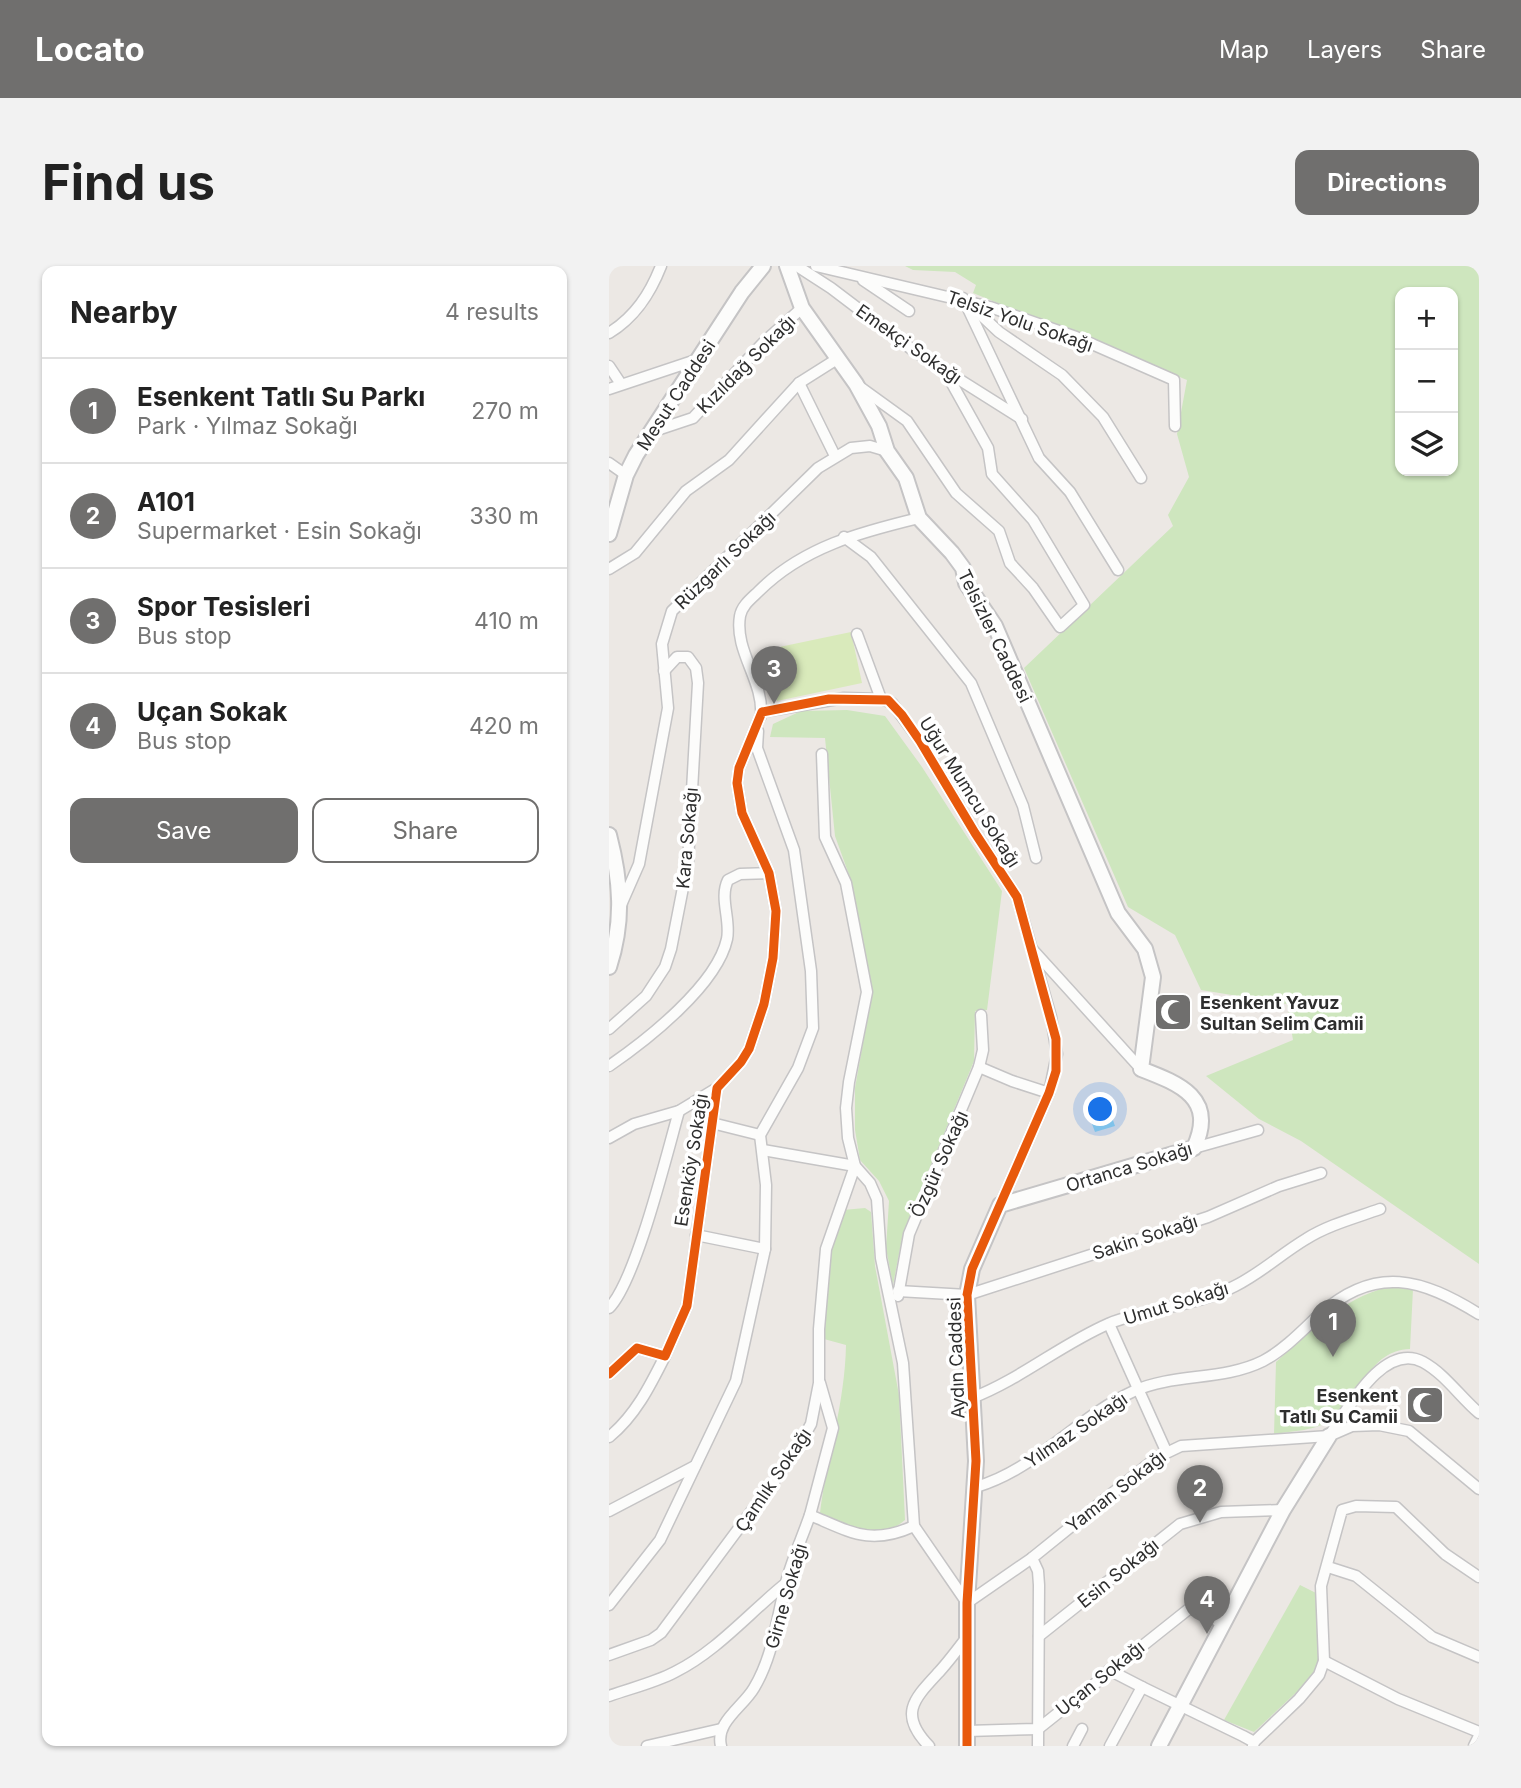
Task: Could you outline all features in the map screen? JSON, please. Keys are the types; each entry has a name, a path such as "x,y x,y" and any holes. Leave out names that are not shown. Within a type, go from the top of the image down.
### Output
{"street":[{"path":"609,333 625,323 636,311 661,266"},
{"name":"Mesut Caddesi","path":"609,534 626,475 741,292 763,266"},
{"name":"Telsizler Caddesi","path":"787,266 802,308 856,384 879,426 887,451 904,473 919,518 952,552 963,568 966,583 995,626 997,638 1012,662 1118,913 1148,956 1153,987 1141,1069"},
{"name":"Emekçi Sokağı","path":"797,266 945,371 1022,419"},
{"name":"Telsiz Yolu Sokağı","path":"816,266 963,298 1076,337 1174,380 1175,426"},
{"path":"857,276 909,311"},
{"path":"963,298 1040,460 1070,492 1118,570"},
{"path":"963,298 999,332 1062,375 1103,417 1141,478"},
{"name":"Kızıldağ Sokağı","path":"651,432 693,418 764,342 802,308"},
{"path":"609,389 699,359"},
{"path":"609,569 635,553 685,491 729,460 799,383 837,359"},
{"path":"609,366 621,384"},
{"path":"856,384 907,421 955,493 999,531 1010,563 1033,588 1060,627 1084,605 1033,520 992,474 988,448 945,371"},
{"path":"799,383 835,456"},
{"name":"Rüzgarlı Sokağı","path":"621,905 638,868 648,822 668,703 662,644 672,611 768,521 803,482 835,456 858,446 887,451"},
{"path":"609,463 626,475"},
{"path":"609,1605 660,1540 736,1381 765,1249 766,1185 760,1135 806,1052 813,1028 811,971 795,850 757,748 762,712 758,690 742,643 740,616 743,607 769,581 844,537 919,518"},
{"path":"844,537 871,557 971,683 1023,806 1036,858"},
{"path":"762,712 829,699 881,699 857,634"},
{"name":"Kara Sokağı","path":"609,1029 644,998 665,967 684,892 698,683 696,668 688,657 677,657 664,671"},
{"name":"Uğur Mumcu Sokağı","path":"881,699 888,700 902,715 1013,889 1031,947 1141,1069 1177,1083 1193,1098 1202,1124 1193,1148"},
{"name":"Esenköy Sokağı","path":"609,1437 621,1427 645,1396 687,1306 717,1088 745,1056 769,979 776,911 769,873 742,813 737,783 739,768 762,712"},
{"path":"822,754 825,837 846,883 867,992 846,1108 848,1138 855,1166 870,1183 877,1199 881,1258 895,1314 903,1363 914,1526 967,1603"},
{"path":"609,835 621,905 619,932 609,967"},
{"path":"609,1066 666,1023 688,1000 720,957 728,930 725,891 728,880 740,874 769,873"},
{"name":"Aydın Caddesi","path":"967,1739 967,1603 976,1487 967,1295 972,1269 1049,1093 1056,1071 1056,1039 1031,947"},
{"name":"Özgür Sokağı","path":"895,1314 909,1234 979,1066 983,1050 981,1015"},
{"path":"979,1066 1012,1082 1049,1093"},
{"path":"609,1138 634,1124 679,1111 717,1088"},
{"path":"609,1308 621,1290 635,1255 679,1111"},
{"path":"712,1123 760,1135"},
{"name":"Ortanca Sokağı","path":"1000,1205 1258,1130"},
{"path":"762,1150 855,1166"},
{"name":"Çamlık Sokağı","path":"609,1655 658,1637 794,1454 811,1424 819,1383 819,1329 827,1249 855,1166"},
{"name":"Sakin Sokağı","path":"967,1295 1208,1217 1279,1186 1321,1173"},
{"name":"Umut Sokağı","path":"972,1398 1008,1383 1109,1324 1147,1311 1186,1304 1234,1287 1274,1264 1305,1239 1380,1209"},
{"path":"696,1235 765,1249"},
{"name":"Yılmaz Sokağı","path":"976,1487 1008,1475 1099,1410 1136,1390 1259,1363 1346,1296 1383,1282 1418,1283 1441,1291 1479,1314"},
{"path":"898,1291 967,1295"},
{"path":"1109,1324 1136,1390 1166,1451"},
{"path":"609,1374 637,1348 665,1356"},
{"path":"1159,1746 1283,1510 1360,1389 1385,1366 1408,1359 1424,1363 1479,1413"},
{"name":"Girne Sokağı","path":"721,1729 753,1690 776,1637 785,1584 810,1515 833,1428 819,1383"},
{"name":"Yaman Sokağı","path":"967,1603 1032,1558 1166,1451 1224,1441 1329,1436 1352,1426 1378,1425 1409,1431 1479,1489"},
{"path":"609,1511 696,1465"},
{"path":"1109,1670 1253,1744 1299,1699 1319,1675 1324,1661 1320,1599 1342,1510 1356,1506 1396,1507 1445,1554 1479,1577"},
{"name":"Esin Sokağı","path":"1039,1636 1180,1524 1221,1512 1283,1510"},
{"path":"810,1515 859,1536 874,1538 914,1526"},
{"path":"1032,1558 1038,1571 1038,1746"},
{"path":"1328,1566 1356,1576 1432,1637 1479,1657"},
{"path":"609,1696 649,1684 678,1671 725,1637 785,1584"},
{"name":"Uçan Sokağı","path":"1038,1729 1190,1608 1199,1609 1222,1624"},
{"path":"929,1746 919,1735 913,1721 913,1703 967,1637"},
{"path":"1324,1661 1398,1699 1479,1734 1474,1746"},
{"path":"1110,1746 1142,1687"},
{"path":"647,1746 721,1729 721,1746"},
{"path":"967,1739 1038,1729"},
{"path":"1073,1746 1082,1729"}],"green space":[{"path":"905,266 1479,266 1479,1264 1301,1141 1259,1119 1206,1076 1293,1040 1287,1004 1201,990 1175,935 1128,907 1024,668 1173,526 1168,515 1189,477 1177,434 1187,380 973,293 976,285 955,272 913,270"},
{"path":"851,632 862,683 777,701 765,650"},
{"path":"847,710 885,716 922,767 1002,891 987,1010 975,1011 974,1061 903,1233 893,1285 886,1248 889,1201 879,1181 860,1160 855,1130 855,1088 872,992 852,883 835,836 825,738 770,737 773,724 801,711"},
{"path":"865,1208 871,1212 875,1266 899,1395 905,1520 895,1527 874,1531 852,1527 820,1513 843,1388 846,1345 824,1339 830,1257 843,1210"},
{"path":"1387,1287 1413,1289 1410,1349 1396,1351 1384,1357 1366,1376 1342,1410 1326,1423 1304,1430 1274,1434 1276,1362 1341,1308"},
{"path":"1300,1585 1318,1594 1318,1672 1254,1732 1224,1720"}],"water":[{"path":"1107,1103 1115,1126 1095,1132 1092,1124 1102,1121 1097,1107"}],"cycle path":[{"path":"609,1374 637,1348 665,1356 687,1306 717,1088 749,1049 764,1004 773,958 776,911 769,873 742,813 737,783 739,768 762,712 829,699 888,700 920,741 1017,897 1056,1039 1056,1071 1049,1093 972,1269 967,1295 976,1461 967,1603 967,1746"}],"place":[{"name":"Spor Tesisleri","path":"774,704"},
{"name":"Esenkent Yavuz Sultan Selim Camii","path":"1173,1012"},
{"name":"Esenkent Tatlı Su Parkı","path":"1333,1357"},
{"name":"Esenkent Tatlı Su Camii","path":"1425,1405"},
{"name":"A101","path":"1200,1523"},
{"name":"Uçan Sokak","path":"1207,1634"}]}
